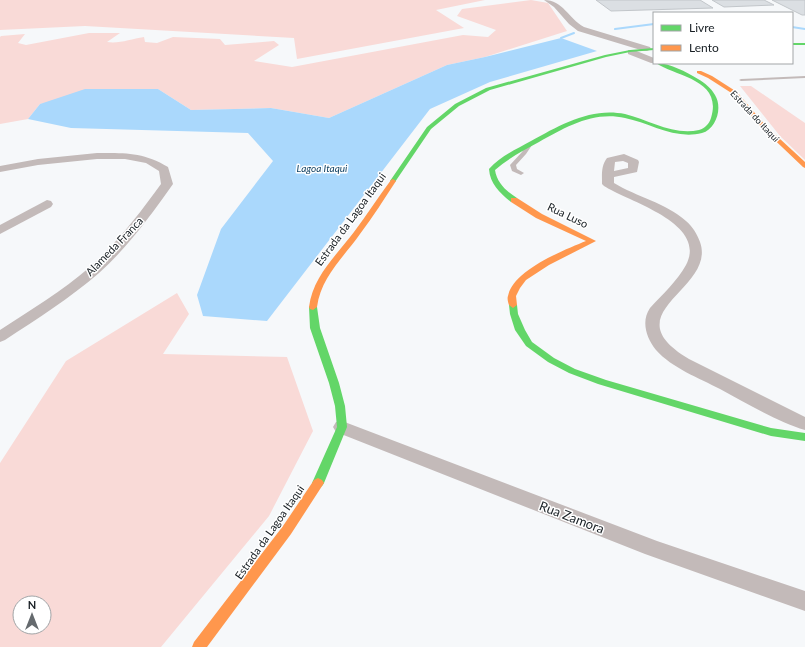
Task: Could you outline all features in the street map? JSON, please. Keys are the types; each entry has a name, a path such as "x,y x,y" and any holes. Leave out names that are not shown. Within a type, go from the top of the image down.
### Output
{"street":[{"path":"547,0 554,3 574,25 585,32 652,50"},
{"path":"793,44 805,44"},
{"name":"Estrada da Lagoa Itaqui","path":"199,647 287,530 318,483 342,427 340,406 334,383 315,328 313,304 316,291 324,274 360,229 429,128 457,105 468,98 488,90 575,64 630,51 652,50"},
{"path":"630,51 653,61"},
{"name":"Rua Luso","path":"660,64 696,80 712,92 717,101 718,107 711,124 706,130 697,133 680,132 627,116 600,115 585,117 529,144 496,164 492,169 494,181 510,197 528,209 592,240 547,262 530,273 517,286 512,296 514,314 520,330 529,344 551,360 572,371 602,382 771,432 805,437"},
{"name":"Estrada do Itaqui","path":"681,64 710,77 735,93 764,127 805,166"},
{"name":"Alameda Franca","path":"0,169 25,163 66,158 118,156 152,161 160,165 167,173 168,178 167,184 132,231 95,269 65,293 0,337"},
{"path":"608,175 608,184 674,218 690,233 694,242 696,253 692,267 655,311 652,318 654,336 661,346 695,369 805,424"},
{"path":"0,230 47,204"},
{"name":"Rua Zamora","path":"342,427 652,548 805,601"}],"lane":[{"path":"741,80 805,76"},
{"path":"521,173 514,170 512,165 524,153 529,144"}],"shaded area":[{"path":"0,0 485,0 436,10 464,28 297,59 294,38 85,26 0,30"},
{"path":"531,0 548,3 567,31 485,57 447,65 329,118 271,108 191,110 158,89 40,104 28,119 0,124 1,36 25,34 18,43 26,45 89,33 120,33 107,42 121,42 144,37 145,42 157,43 173,37 220,39 225,45 274,41 279,45 254,61 292,67 463,35 488,37 496,30 457,16 462,9"},
{"path":"740,86 751,86 805,123 805,160 780,136"},
{"path":"177,293 189,314 163,354 287,357 313,431 269,516 161,647 0,647 0,463 66,361"}],"water":[{"name":"Lagoa Itaqui","path":"561,38 597,51 490,82 430,109 267,321 203,316 197,295 221,229 273,161 248,133 71,128 28,119 40,104 85,89 158,89 191,110 271,108 329,118 447,65"}],"building":[{"path":"596,0 700,0 713,8 611,11"},
{"path":"712,0 764,0 774,5 724,7"},
{"path":"772,0 805,0 805,15 802,15"}],"waterway":[{"path":"615,29 653,24"},
{"path":"793,27 805,29"},
{"path":"561,38 574,33"}],"traffic: fast":[{"path":"793,44 805,44"},
{"path":"393,181 429,128 457,105 488,89 605,56 630,51 653,49"},
{"path":"514,200 496,183 492,174 492,169 516,152 568,124 589,117 607,114 637,119 671,131 688,133 708,128 714,117 716,106 714,96 708,88 699,81 660,64"},
{"path":"513,305 514,314 520,330 529,344 551,360 572,371 602,382 771,432 805,437"},
{"path":"313,307 315,328 334,383 340,406 342,427 318,483"}],"traffic: slow":[{"path":"699,72 710,77 735,93 764,127 805,166"},
{"path":"313,307 317,288 326,271 351,241 393,181"},
{"path":"513,305 512,296 516,287 534,270 559,256 592,241 539,216 514,200"},
{"path":"199,647 287,530 318,483"}]}
